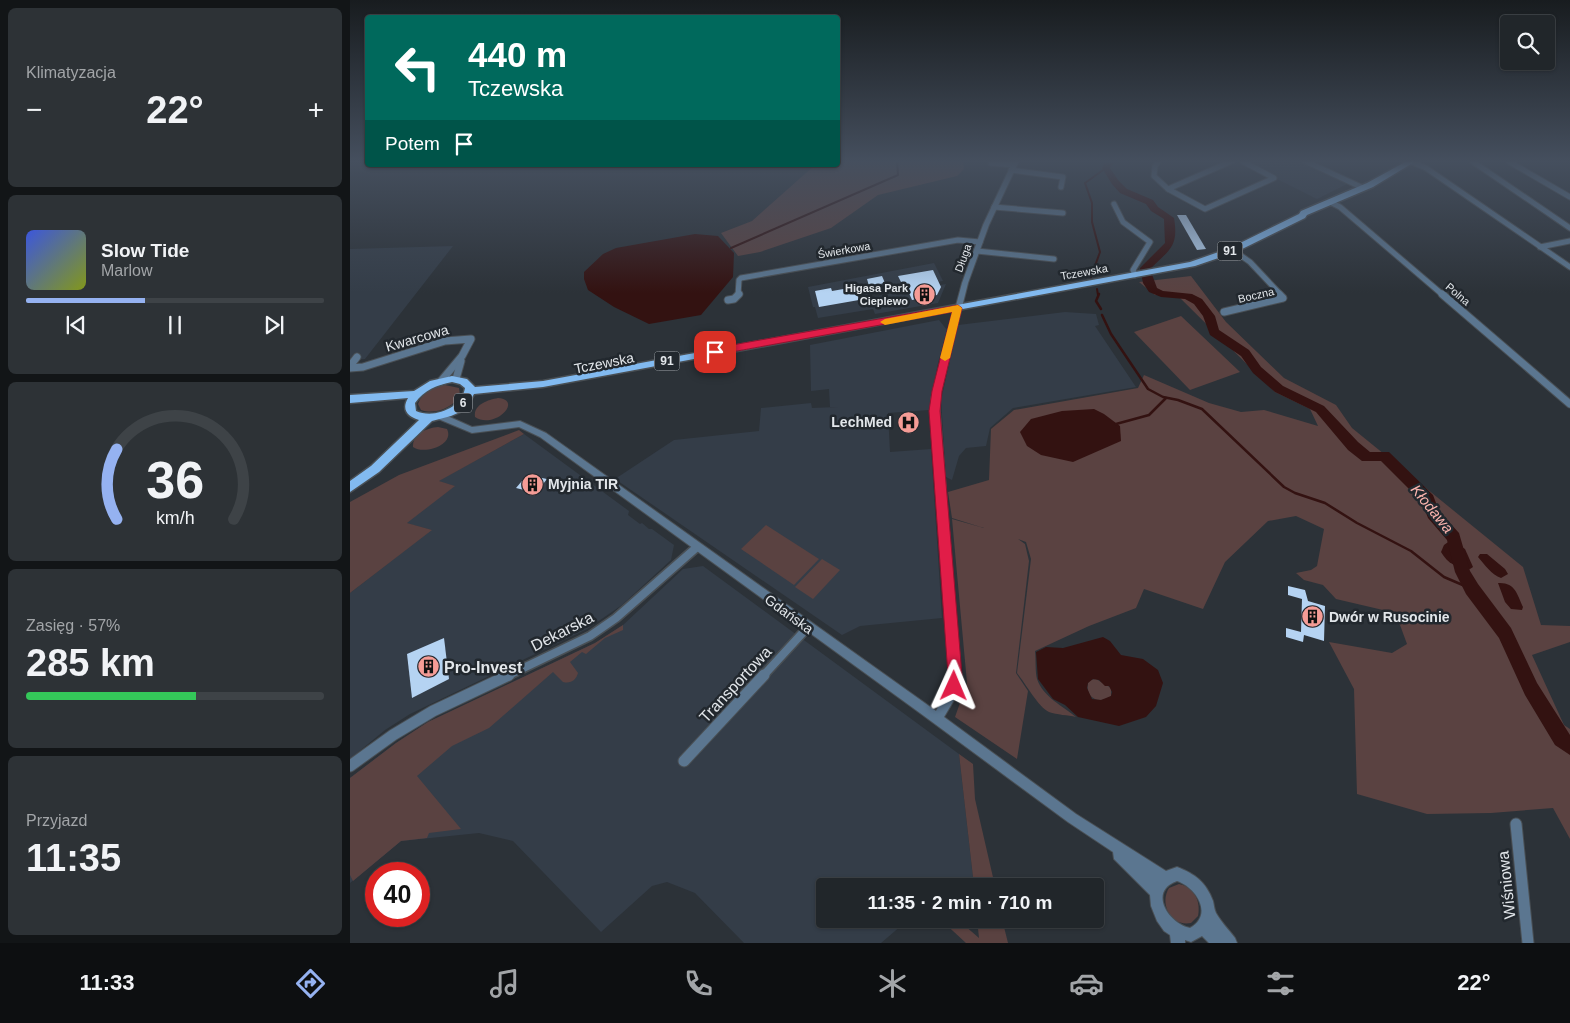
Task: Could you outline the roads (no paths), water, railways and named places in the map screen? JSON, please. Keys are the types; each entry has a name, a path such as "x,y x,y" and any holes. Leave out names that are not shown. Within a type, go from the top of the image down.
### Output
{"main road":[{"name":"Tczewska","path":"465,399 567,384 1200,262 1234,250 1325,205"},
{"name":"6","path":"350,487 374,469 433,417 465,399 467,383 456,379 441,381 428,386 417,394 410,403"},
{"path":"370,399 417,394"},
{"path":"350,399 410,403 409,408 416,416 433,417"},
{"name":"6","path":"395,449 416,416"}],"street":[{"path":"1115,205 1123,222 1150,242 1133,270 1138,275"},
{"path":"1198,205 1205,209 1214,205"},
{"name":"Polna","path":"1336,205 1570,404"},
{"path":"1479,205 1570,267"},
{"path":"1536,205 1570,228"},
{"path":"994,207 1063,213"},
{"name":"Długa","path":"936,718 951,694 955,675 935,405 958,308 994,207"},
{"name":"Świerkowa","path":"728,300 734,299 739,294 739,280 741,278 958,240 980,242"},
{"path":"1540,247 1570,241"},
{"name":"Boczna","path":"1224,312 1283,298 1250,262 1234,250"},
{"path":"977,251 1054,259"},
{"name":"Kwarcowa","path":"350,367 363,367 445,341 472,339 462,356 441,381"},
{"name":"Kwarcowa","path":"456,379 462,356"},
{"name":"Kwarcowa","path":"350,367 356,358"},
{"path":"459,424 458,411 465,399"},
{"name":"Gdańska","path":"433,417 446,417 472,430 510,424 527,426 543,435 1108,843 1165,878"},
{"name":"Dekarska","path":"350,766 393,735 433,711 590,636 616,618 697,548"},
{"name":"Transportowa","path":"684,761 808,627"},
{"name":"Wiśniowa","path":"1516,824 1528,943"},
{"name":"Gdańska","path":"1108,843 1156,892"},
{"path":"1171,875 1184,875 1196,883 1206,897 1208,913 1203,927 1184,938 1167,925 1160,915 1156,904 1156,892 1165,878 1171,875"},
{"path":"1208,913 1230,943"},
{"path":"1203,927 1218,943"}],"waterway":[{"path":"731,248 829,205"},
{"name":"Kłodawa","path":"1091,277 1100,252 1092,222 1092,205"},
{"name":"Kłodawa","path":"1152,205 1154,209 1169,218 1171,237 1167,248 1145,268 1151,288 1161,294 1184,295 1198,301 1209,316 1214,332 1245,353 1257,370 1279,389 1320,409 1353,446 1367,457 1384,456 1428,499 1433,514 1454,537 1463,572 1472,589 1505,633 1531,689 1561,739 1570,746"},
{"name":"Kłodawa","path":"1097,289 1098,295"},
{"name":"Kłodawa","path":"1099,294 1096,301 1101,309"},
{"name":"Kłodawa","path":"1102,315 1111,334 1148,389 1163,397 1178,400 1202,409 1284,487 1295,493 1325,503 1357,523 1411,551 1444,577 1472,589"},
{"path":"1116,424 1149,415 1166,398"}],"place":[{"name":"Higasa Park Cieplewo","path":"924,294"},
{"name":"LechMed","path":"908,422"},
{"name":"Myjnia TIR","path":"532,484"},
{"name":"Dwór w Rusocinie","path":"1313,617"},
{"name":"Pro-Invest","path":"428,667"}]}
